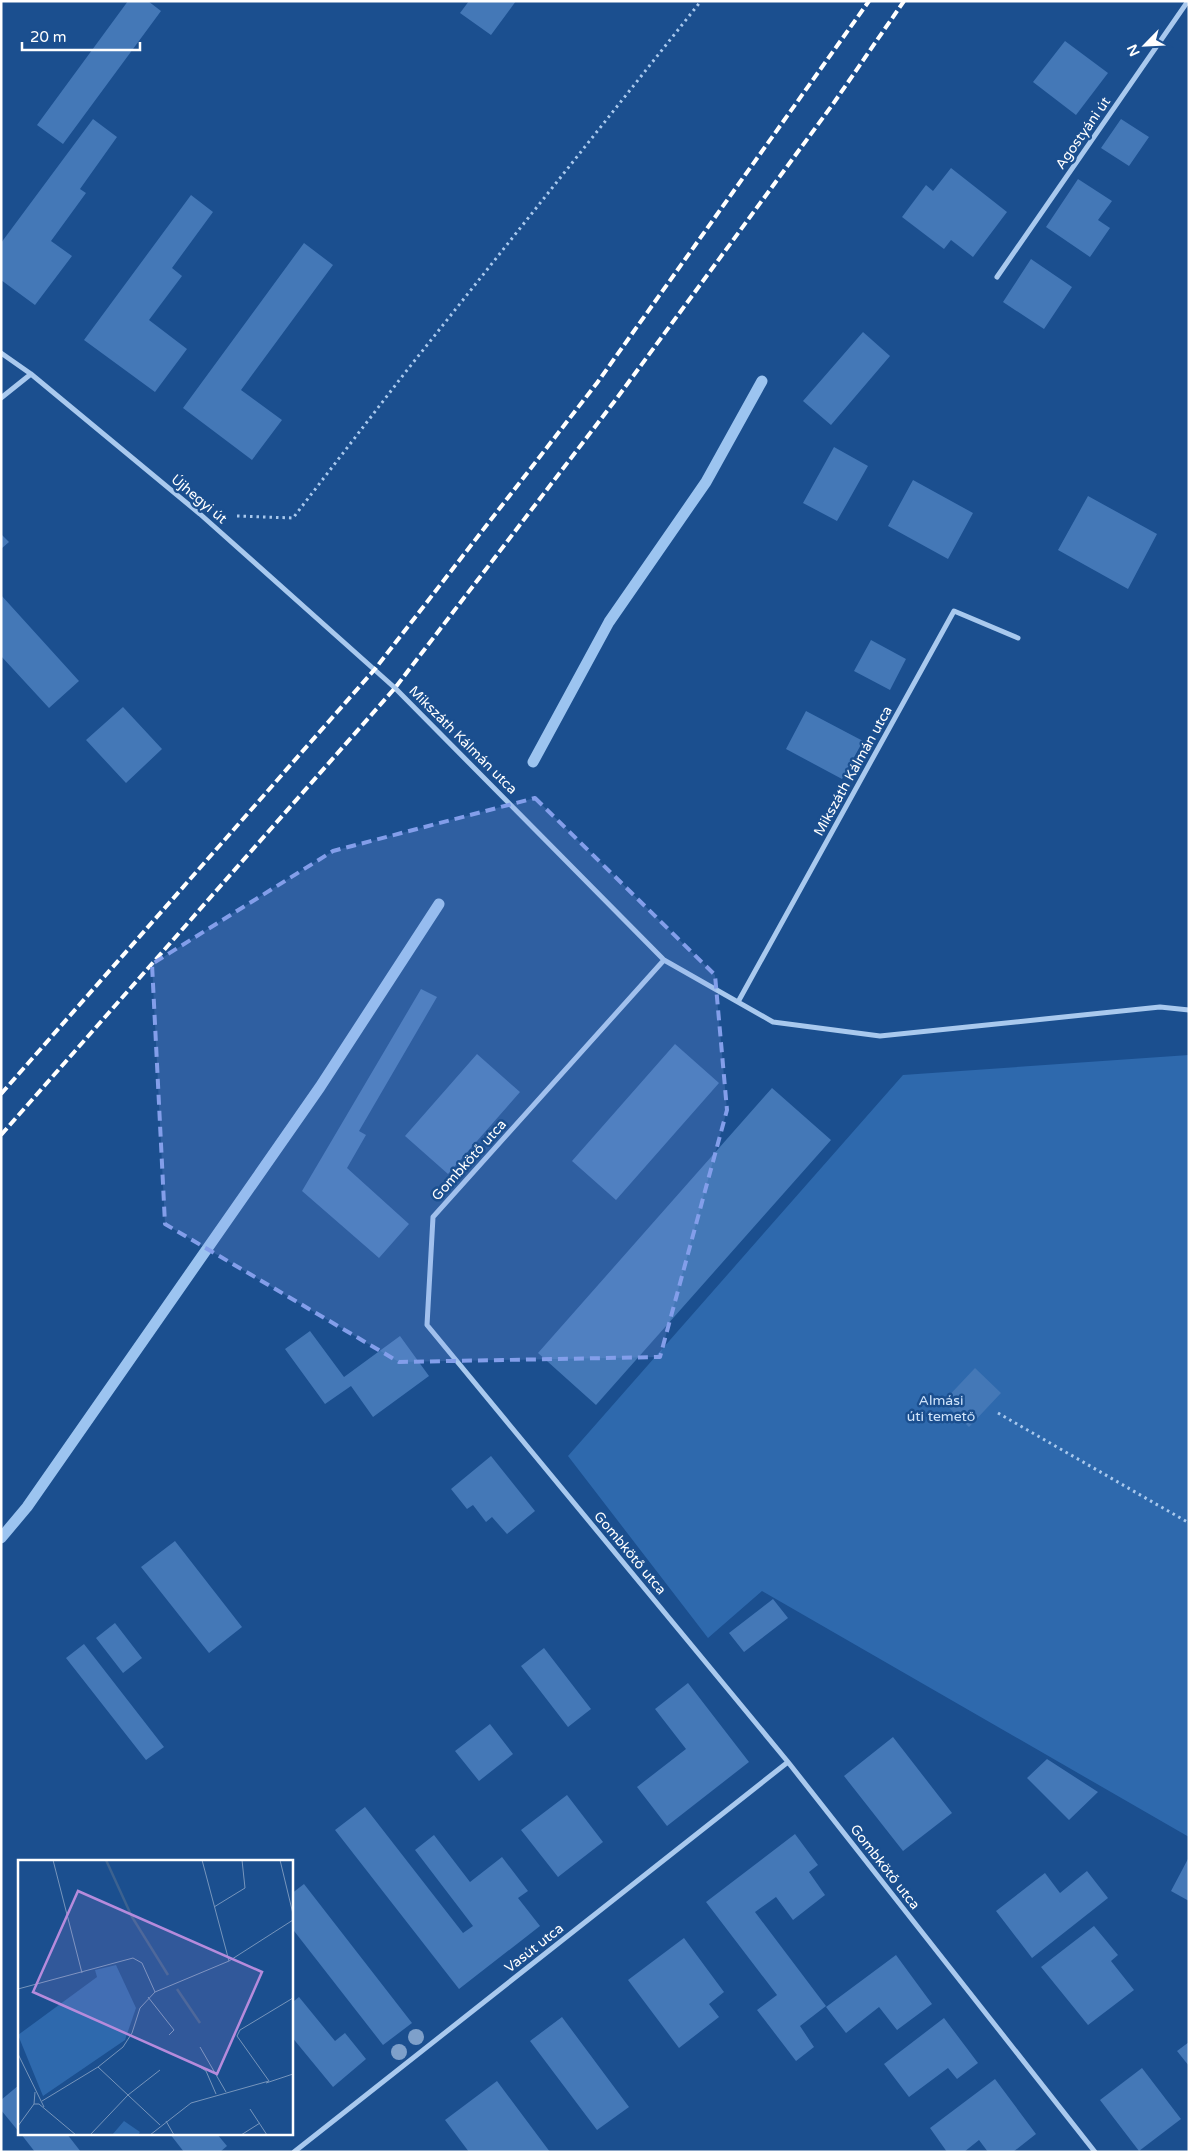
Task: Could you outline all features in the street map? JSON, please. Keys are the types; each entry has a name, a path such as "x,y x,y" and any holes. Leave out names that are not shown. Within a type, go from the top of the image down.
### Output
{"street":[{"name":"Agostyáni út","path":"997,277 1188,1"},
{"name":"Újhegyi út","path":"1,353 32,374 200,514 375,669"},
{"path":"1,398 32,374"},
{"name":"Mikszáth Kálmán utca","path":"738,1002 954,611 1018,638"},
{"name":"Mikszáth Kálmán utca","path":"375,669 664,960 773,1022 880,1036 1160,1007 1189,1010"},
{"name":"Gombkötő utca","path":"664,960 433,1217 427,1325 788,1762 1095,2152"},
{"name":"Vasút utca","path":"294,2152 788,1762"}],"path":[{"path":"200,514 293,518 404,374 701,1"},
{"path":"998,1413 1189,1523"}],"highlighted area":[{"path":"535,798 715,975 727,1110 660,1357 399,1362 165,1224 152,964 333,851"}],"green space":[{"name":"Almási úti temető","path":"1189,1055 1189,1837 762,1591 708,1638 568,1456 903,1075"}],"building":[{"path":"128,1 148,1 161,11 63,144 37,125"},
{"path":"469,1 516,1 491,35 460,13"},
{"path":"1065,41 1108,73 1076,115 1033,82"},
{"path":"93,119 117,137 80,189 86,193 51,241 72,256 35,305 1,280 1,243"},
{"path":"1121,119 1149,137 1129,166 1101,148"},
{"path":"951,168 1007,212 973,257 951,240 944,249 902,217 926,185 933,191"},
{"path":"1078,179 1112,201 1098,220 1110,228 1090,257 1046,227"},
{"path":"191,195 213,212 172,268 182,276 149,320 187,349 155,392 84,340"},
{"path":"304,243 333,265 241,390 282,420 252,460 183,408"},
{"path":"1031,259 1072,287 1044,329 1003,302"},
{"path":"863,332 890,356 831,425 803,401"},
{"path":"834,447 868,466 837,521 803,503"},
{"path":"913,480 973,513 948,559 888,526"},
{"path":"1088,496 1157,534 1128,589 1058,550"},
{"path":"1,534 9,542 1,549"},
{"path":"1,595 79,681 49,708 1,656"},
{"path":"871,640 906,659 890,690 854,671"},
{"path":"123,707 162,749 126,783 86,740"},
{"path":"806,711 863,741 842,779 786,749"},
{"path":"421,989 437,997 359,1131 366,1135 347,1168 409,1224 379,1258 302,1191"},
{"path":"675,1044 719,1083 616,1200 572,1161"},
{"path":"477,1054 520,1092 448,1174 405,1136"},
{"path":"772,1088 831,1140 596,1405 538,1353"},
{"path":"310,1331 344,1377 400,1336 429,1376 373,1417 351,1386 325,1404 285,1349"},
{"path":"975,1368 1001,1393 969,1427 943,1402"},
{"path":"491,1456 535,1511 507,1534 492,1517 486,1522 473,1505 467,1509 451,1489"},
{"path":"175,1541 242,1627 209,1653 141,1567"},
{"path":"773,1599 788,1618 744,1652 729,1633"},
{"path":"115,1623 142,1658 123,1673 96,1638"},
{"path":"84,1644 164,1747 146,1760 66,1658"},
{"path":"544,1648 591,1709 568,1727 521,1666"},
{"path":"688,1683 749,1762 667,1826 637,1787 686,1749 655,1709"},
{"path":"490,1724 513,1754 479,1781 455,1751"},
{"path":"893,1737 952,1813 903,1851 844,1776"},
{"path":"1047,1759 1098,1792 1069,1820 1027,1778"},
{"path":"567,1795 603,1842 558,1877 521,1830"},
{"path":"365,1807 463,1933 473,1926 415,1850 434,1835 470,1882 502,1857 528,1891 518,1898 540,1926 459,1989 335,1830"},
{"path":"795,1834 818,1865 809,1872 825,1895 793,1920 776,1897 755,1912 826,2006 800,2026 814,2047 796,2061 757,2010 777,1995 706,1902"},
{"path":"1189,1857 1189,1901 1171,1891"},
{"path":"1087,1871 1108,1898 1032,1958 996,1911 1045,1873 1060,1893"},
{"path":"304,1884 412,2023 383,2045 292,1928 292,1893"},
{"path":"1094,1926 1118,1955 1111,1961 1134,1990 1088,2025 1041,1967"},
{"path":"684,1938 724,1992 709,2004 719,2017 679,2048 628,1980"},
{"path":"896,1955 932,2004 897,2030 879,2007 846,2033 826,2007"},
{"path":"299,1997 335,2041 345,2033 366,2059 333,2087 292,2037 292,1999 294,2001"},
{"path":"562,2017 629,2107 597,2130 530,2041"},
{"path":"944,2018 978,2063 957,2079 948,2068 909,2097 884,2064"},
{"path":"1189,2042 1189,2066 1177,2051"},
{"path":"1142,2068 1181,2119 1139,2151 1100,2100"},
{"path":"995,2079 1036,2134 1013,2152 988,2152 979,2140 964,2152 947,2152 930,2128"},
{"path":"497,2081 550,2152 469,2152 445,2120"},
{"path":"18,2086 18,2131 1,2110 1,2100"},
{"path":"23,2136 69,2136 81,2152 35,2152"},
{"path":"172,2136 219,2136 227,2146 220,2152 184,2152"}],"waterway":[{"path":"533,762 609,622 706,482 762,381"},
{"path":"1,1538 27,1507 320,1087 439,904"}],"railway":[{"path":"1,1094 375,669 597,383 869,1"},
{"path":"1,1135 395,688 617,398 833,104 904,1"}]}
